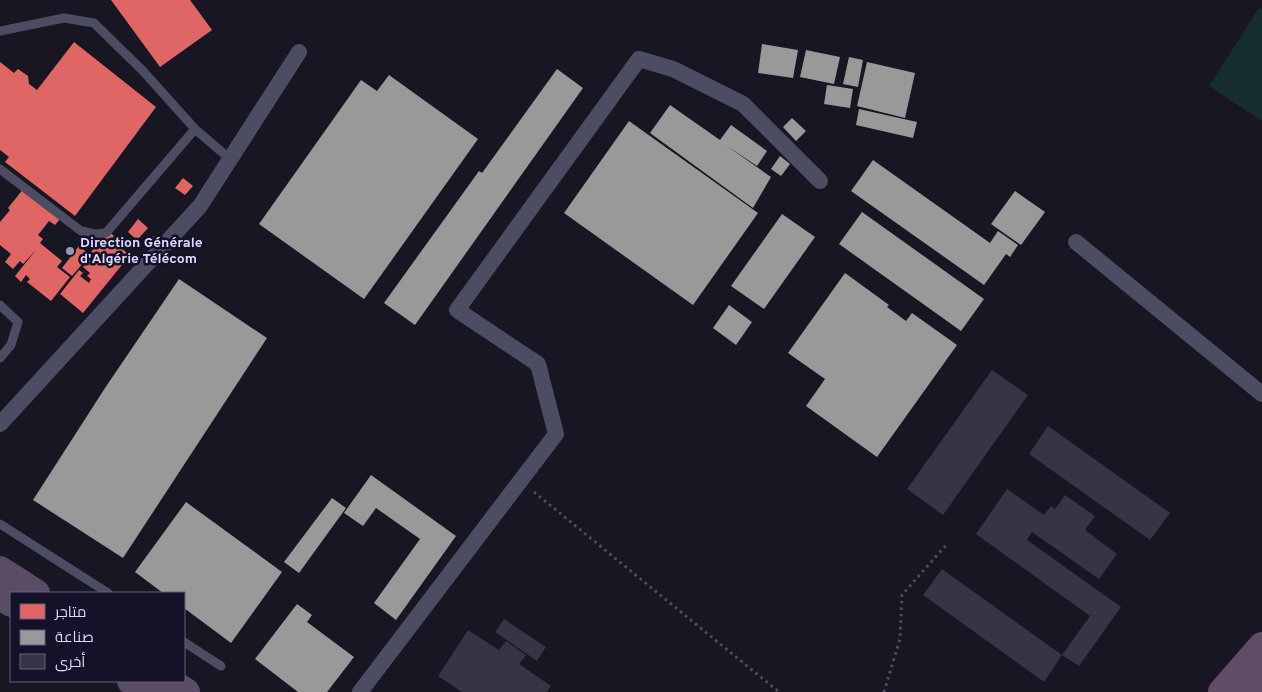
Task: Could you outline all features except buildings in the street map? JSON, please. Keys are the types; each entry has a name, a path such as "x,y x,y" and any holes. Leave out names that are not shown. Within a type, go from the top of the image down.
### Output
{"highway":[{"path":"0,570 34,592"},
{"path":"1222,692 1262,646"},
{"path":"1248,692 1262,676"},
{"path":"133,682 148,692"},
{"path":"171,682 186,692"}],"street":[{"path":"0,424 200,206 300,52"},
{"path":"360,692 556,434 538,364 457,310 639,59 673,69 743,104 820,181"},
{"path":"1076,242 1262,394"}],"lane":[{"path":"0,31 64,18 94,23 143,71 195,129 230,159"},
{"path":"0,169 81,231 95,234 106,233 195,129"},
{"path":"0,305 18,322 11,345 0,358"},
{"path":"0,524 106,592"},
{"path":"185,643 221,666"}],"path":[{"path":"520,481 779,692"},
{"path":"884,692 900,639 902,595 948,543"}],"green space":[{"path":"1259,8 1262,10 1262,121 1209,86"}],"place":[{"name":"Direction Générale d'Algérie Télécom","path":"70,251"}]}
